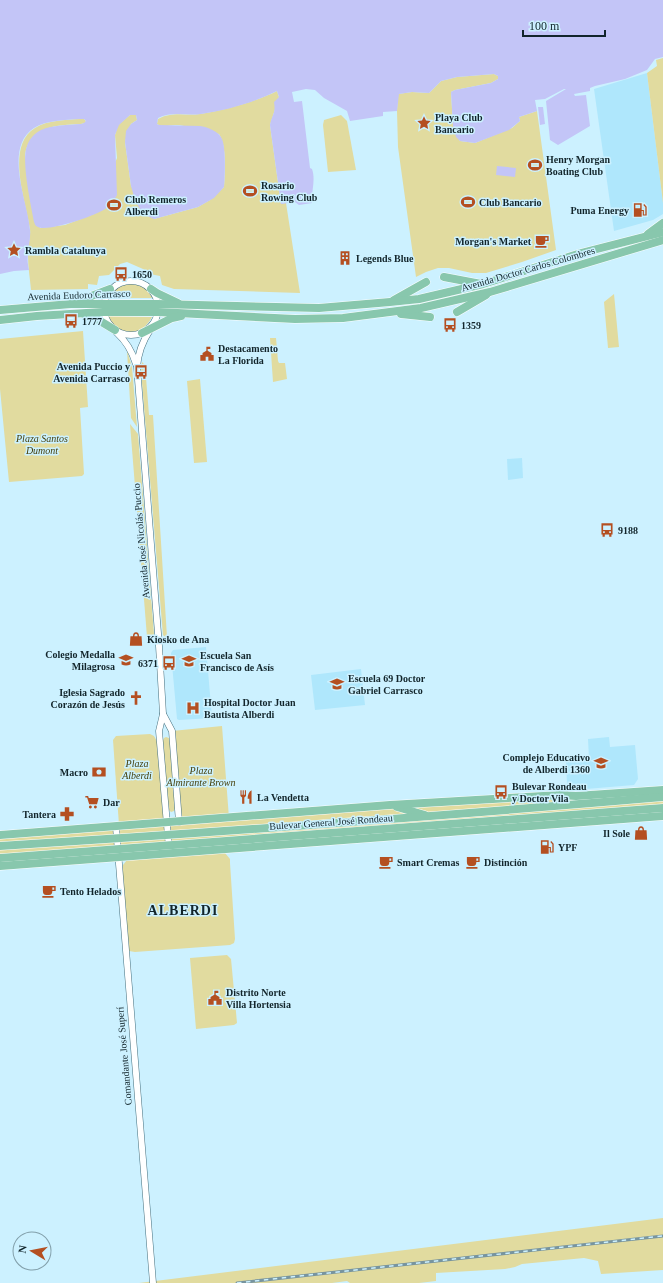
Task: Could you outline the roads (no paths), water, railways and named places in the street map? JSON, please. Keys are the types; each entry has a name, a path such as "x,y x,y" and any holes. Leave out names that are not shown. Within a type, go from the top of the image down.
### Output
{"main road":[{"path":"644,237 663,223"},
{"name":"Avenida Doctor Carlos Colombres","path":"158,308 181,304 319,308 419,299 483,284 574,256 663,232"},
{"name":"Avenida Doctor Carlos Colombres","path":"158,308 188,314 319,319 343,318 421,308 490,292 654,242 663,241"},
{"path":"444,277 483,284"},
{"path":"390,302 426,282"},
{"path":"151,288 157,293 181,304"},
{"path":"72,304 110,289"},
{"path":"457,312 490,292"},
{"name":"Avenida Eudoro Carrasco","path":"0,310 72,304 104,308 158,308"},
{"name":"Avenida Eudoro Carrasco","path":"0,320 79,313 104,308"},
{"path":"390,312 430,317"},
{"path":"79,313 95,318 116,331"},
{"path":"148,329 172,318 188,314"},
{"name":"Bulevar General José Rondeau","path":"0,835 390,805 562,795 576,796 663,790"},
{"name":"Bulevar General José Rondeau","path":"0,846 168,836 431,817 663,797"},
{"path":"519,798 569,805"},
{"path":"390,805 431,817"},
{"name":"Bulevar General José Rondeau","path":"0,866 48,863 169,845 663,808"},
{"path":"649,809 663,812"},
{"name":"Bulevar General José Rondeau","path":"0,858 118,853 169,854 663,816"},
{"path":"382,829 421,834"},
{"path":"17,857 48,863"}],"street":[{"path":"104,308 106,296 110,289 123,281 131,280 138,281 151,288 156,296 158,308"},
{"name":"Avenida José Nicolás Puccio","path":"104,308 107,322 126,341 131,349 137,367"},
{"name":"Avenida José Nicolás Puccio","path":"158,308 142,341 137,367 159,646 163,714 159,732 169,854"},
{"path":"116,331 128,335 148,329"},
{"name":"Avenida José Nicolás Puccio","path":"163,714 172,731 179,822"},
{"name":"Comandante José Superí","path":"116,827 152,1283"}],"railway":[{"path":"237,1283 663,1236"}],"place":[{"name":"Playa Club Bancario","path":"424,123"},
{"name":"Henry Morgan Boating Club","path":"535,165"},
{"name":"Rosario Rowing Club","path":"250,191"},
{"name":"Club Bancario","path":"468,202"},
{"name":"Club Remeros Alberdi","path":"114,205"},
{"name":"Puma Energy","path":"640,210"},
{"name":"Morgan's Market","path":"542,241"},
{"name":"Rambla Catalunya","path":"14,250"},
{"name":"Legends Blue","path":"345,258"},
{"name":"1650","path":"121,274"},
{"name":"1777","path":"71,321"},
{"name":"1359","path":"450,325"},
{"name":"Destacamento La Florida","path":"207,354"},
{"name":"Avenida Puccio y Avenida Carrasco","path":"141,372"},
{"name":"9188","path":"607,530"},
{"name":"Kiosko de Ana","path":"136,639"},
{"name":"Colegio Medalla Milagrosa","path":"126,660"},
{"name":"Escuela San Francisco de Asís","path":"189,661"},
{"name":"6371","path":"169,663"},
{"name":"Escuela 69 Doctor Gabriel Carrasco","path":"337,684"},
{"name":"Iglesia Sagrado Corazón de Jesús","path":"136,698"},
{"name":"Hospital Doctor Juan Bautista Alberdi","path":"193,708"},
{"name":"Complejo Educativo de Alberdi 1360","path":"601,763"},
{"name":"Macro","path":"99,772"},
{"name":"Bulevar Rondeau y Doctor Vila","path":"501,792"},
{"name":"La Vendetta","path":"246,797"},
{"name":"Dar","path":"92,802"},
{"name":"Tantera","path":"67,814"},
{"name":"Il Sole","path":"641,833"},
{"name":"YPF","path":"547,847"},
{"name":"Smart Cremas","path":"386,862"},
{"name":"Distinción","path":"473,862"},
{"name":"Tento Helados","path":"49,891"},
{"name":"Distrito Norte Villa Hortensia","path":"215,998"}],"district":[{"name":"ALBERDI","path":"183,910"}],"park label":[{"name":"Plaza Santos Dumont","path":"42,444"},
{"name":"Plaza Alberdi","path":"137,768"},
{"name":"Plaza Almirante Brown","path":"201,776"}]}
